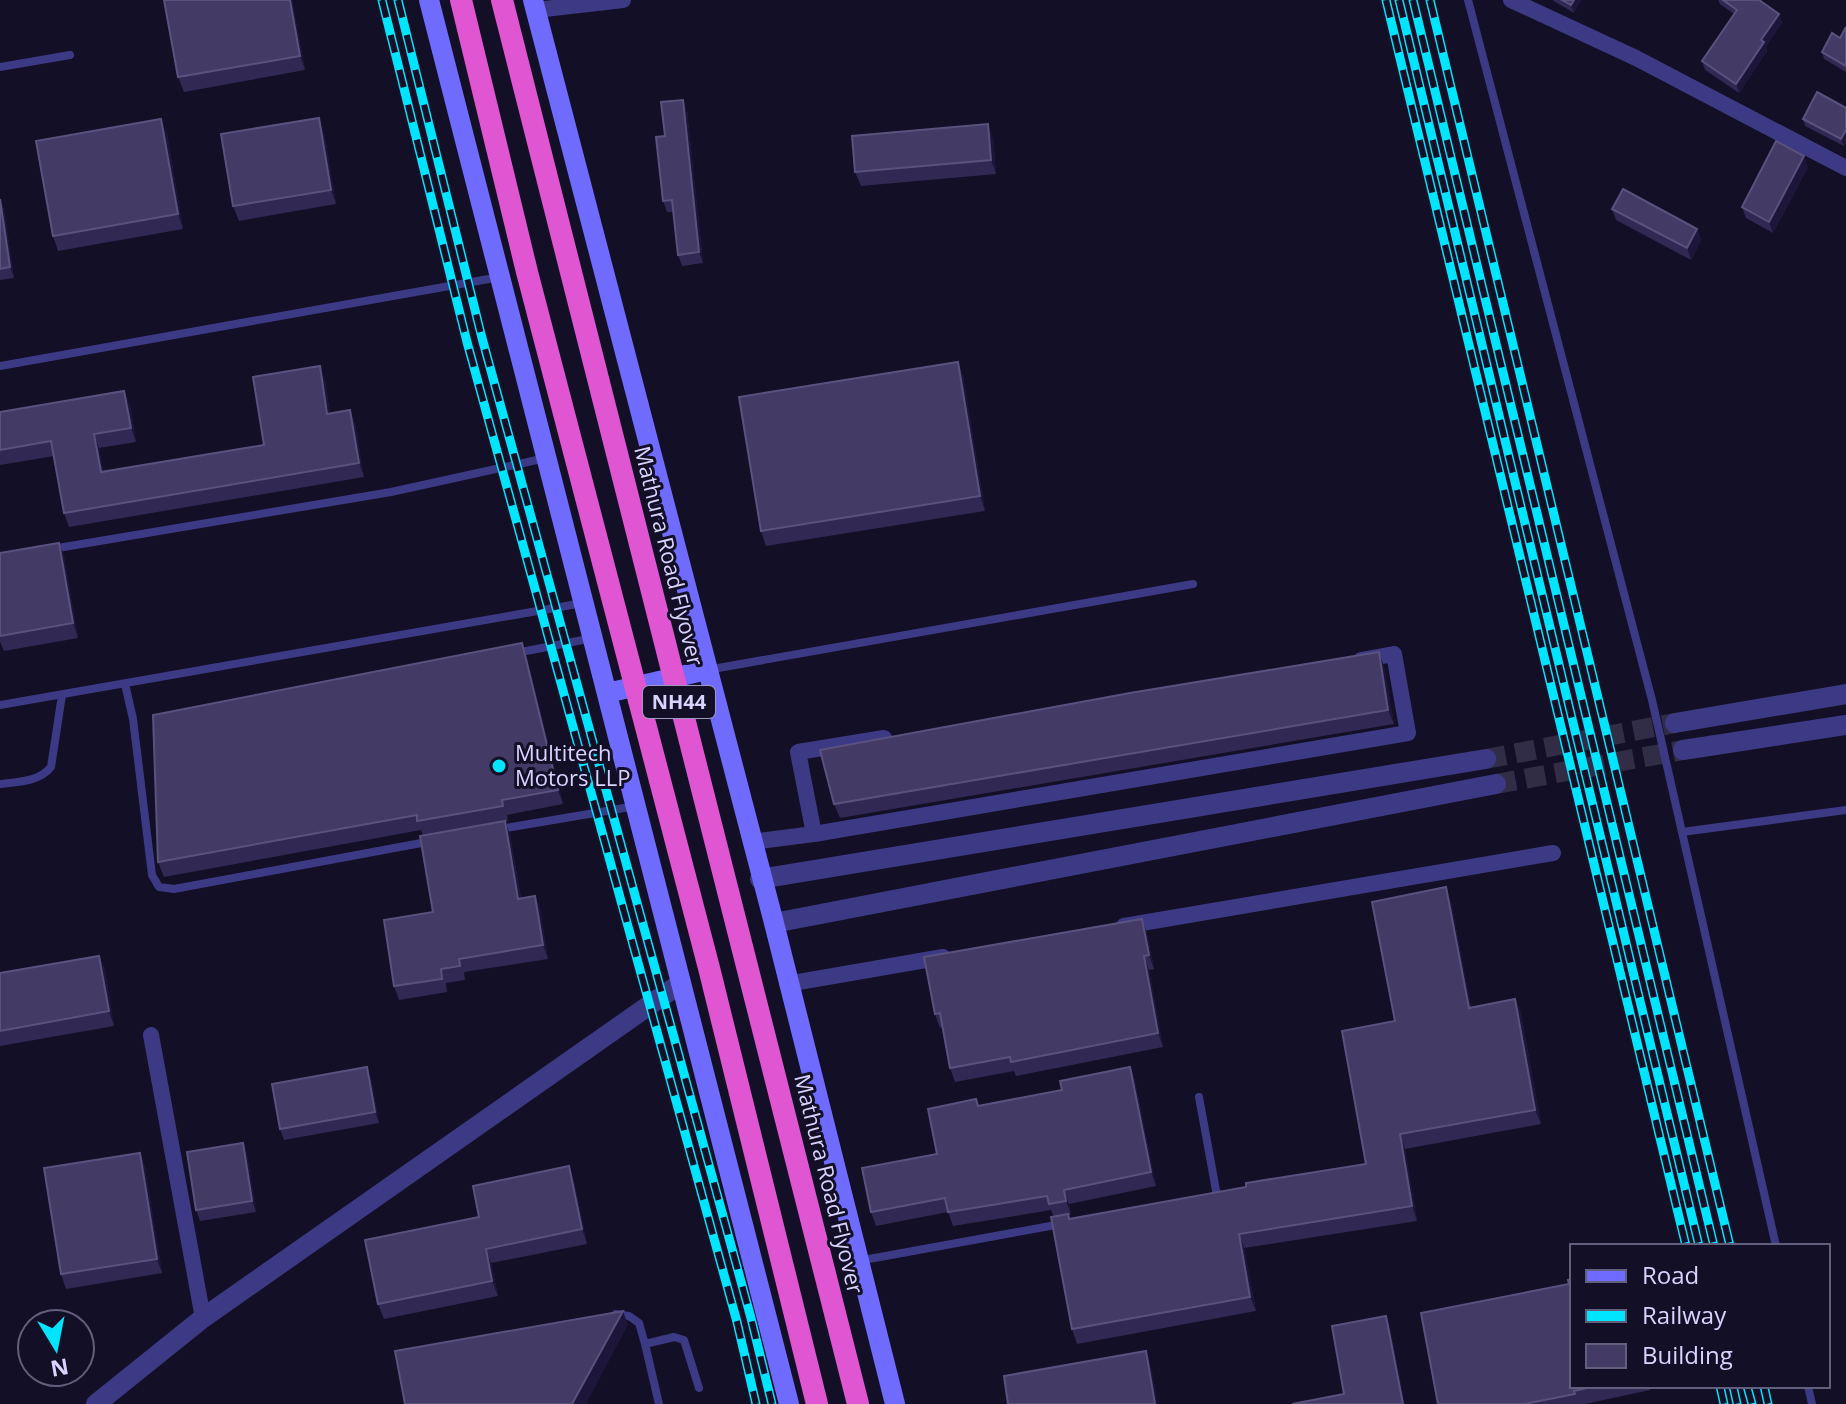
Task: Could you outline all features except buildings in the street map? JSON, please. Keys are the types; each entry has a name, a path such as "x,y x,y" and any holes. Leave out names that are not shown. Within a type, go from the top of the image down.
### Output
{"highway":[{"name":"NH44","path":"461,0 527,272 709,968 817,1404"},
{"name":"Mathura Road Flyover","path":"502,0 858,1404"}],"main road":[{"path":"429,0 789,1404"},
{"path":"534,5 760,879 774,923 895,1404"},
{"path":"607,693 707,670"}],"street":[{"path":"534,5 623,0"},
{"path":"1511,0 1636,58 1846,168"},
{"path":"751,842 814,834 1408,733 1394,654 1347,662"},
{"path":"1675,723 1846,694"},
{"path":"1683,750 1846,725"},
{"path":"814,834 798,752 908,734"},
{"path":"760,879 1486,759"},
{"path":"774,923 1496,784"},
{"path":"1115,928 1553,853"},
{"path":"787,984 959,954"},
{"path":"96,1404 203,1318 681,983"},
{"path":"151,1035 203,1318"}],"lane":[{"path":"1468,0 1652,700 1776,1244"},
{"path":"0,67 70,55"},
{"path":"0,366 501,277"},
{"path":"47,550 391,492 547,458"},
{"path":"707,670 1193,584"},
{"path":"0,705 584,603"},
{"path":"507,655 593,638"},
{"path":"125,684 133,719 152,875 159,887 174,889 449,838"},
{"path":"0,784 36,778 51,767 62,695"},
{"path":"496,830 636,806"},
{"path":"1682,832 1846,810"},
{"path":"1199,1097 1217,1196"},
{"path":"1201,1198 1231,1193"},
{"path":"858,1261 1064,1223"},
{"path":"599,1316 629,1316 639,1323 659,1404"},
{"path":"645,1344 674,1337 684,1340 699,1388"}],"tunnel":[{"path":"1486,759 1675,723"},
{"path":"1496,784 1683,750"}],"railway":[{"path":"382,0 467,342 737,1322 756,1404"},
{"path":"398,0 482,338 772,1404"},
{"path":"1386,0 1686,1244"},
{"path":"1399,0 1699,1244"},
{"path":"1413,0 1714,1244"},
{"path":"1430,0 1730,1244"},
{"path":"1720,1388 1724,1404"},
{"path":"1733,1388 1737,1404"},
{"path":"1748,1388 1752,1404"},
{"path":"1764,1388 1768,1404"}],"place":[{"name":"Multitech Motors LLP","path":"499,766"}]}
